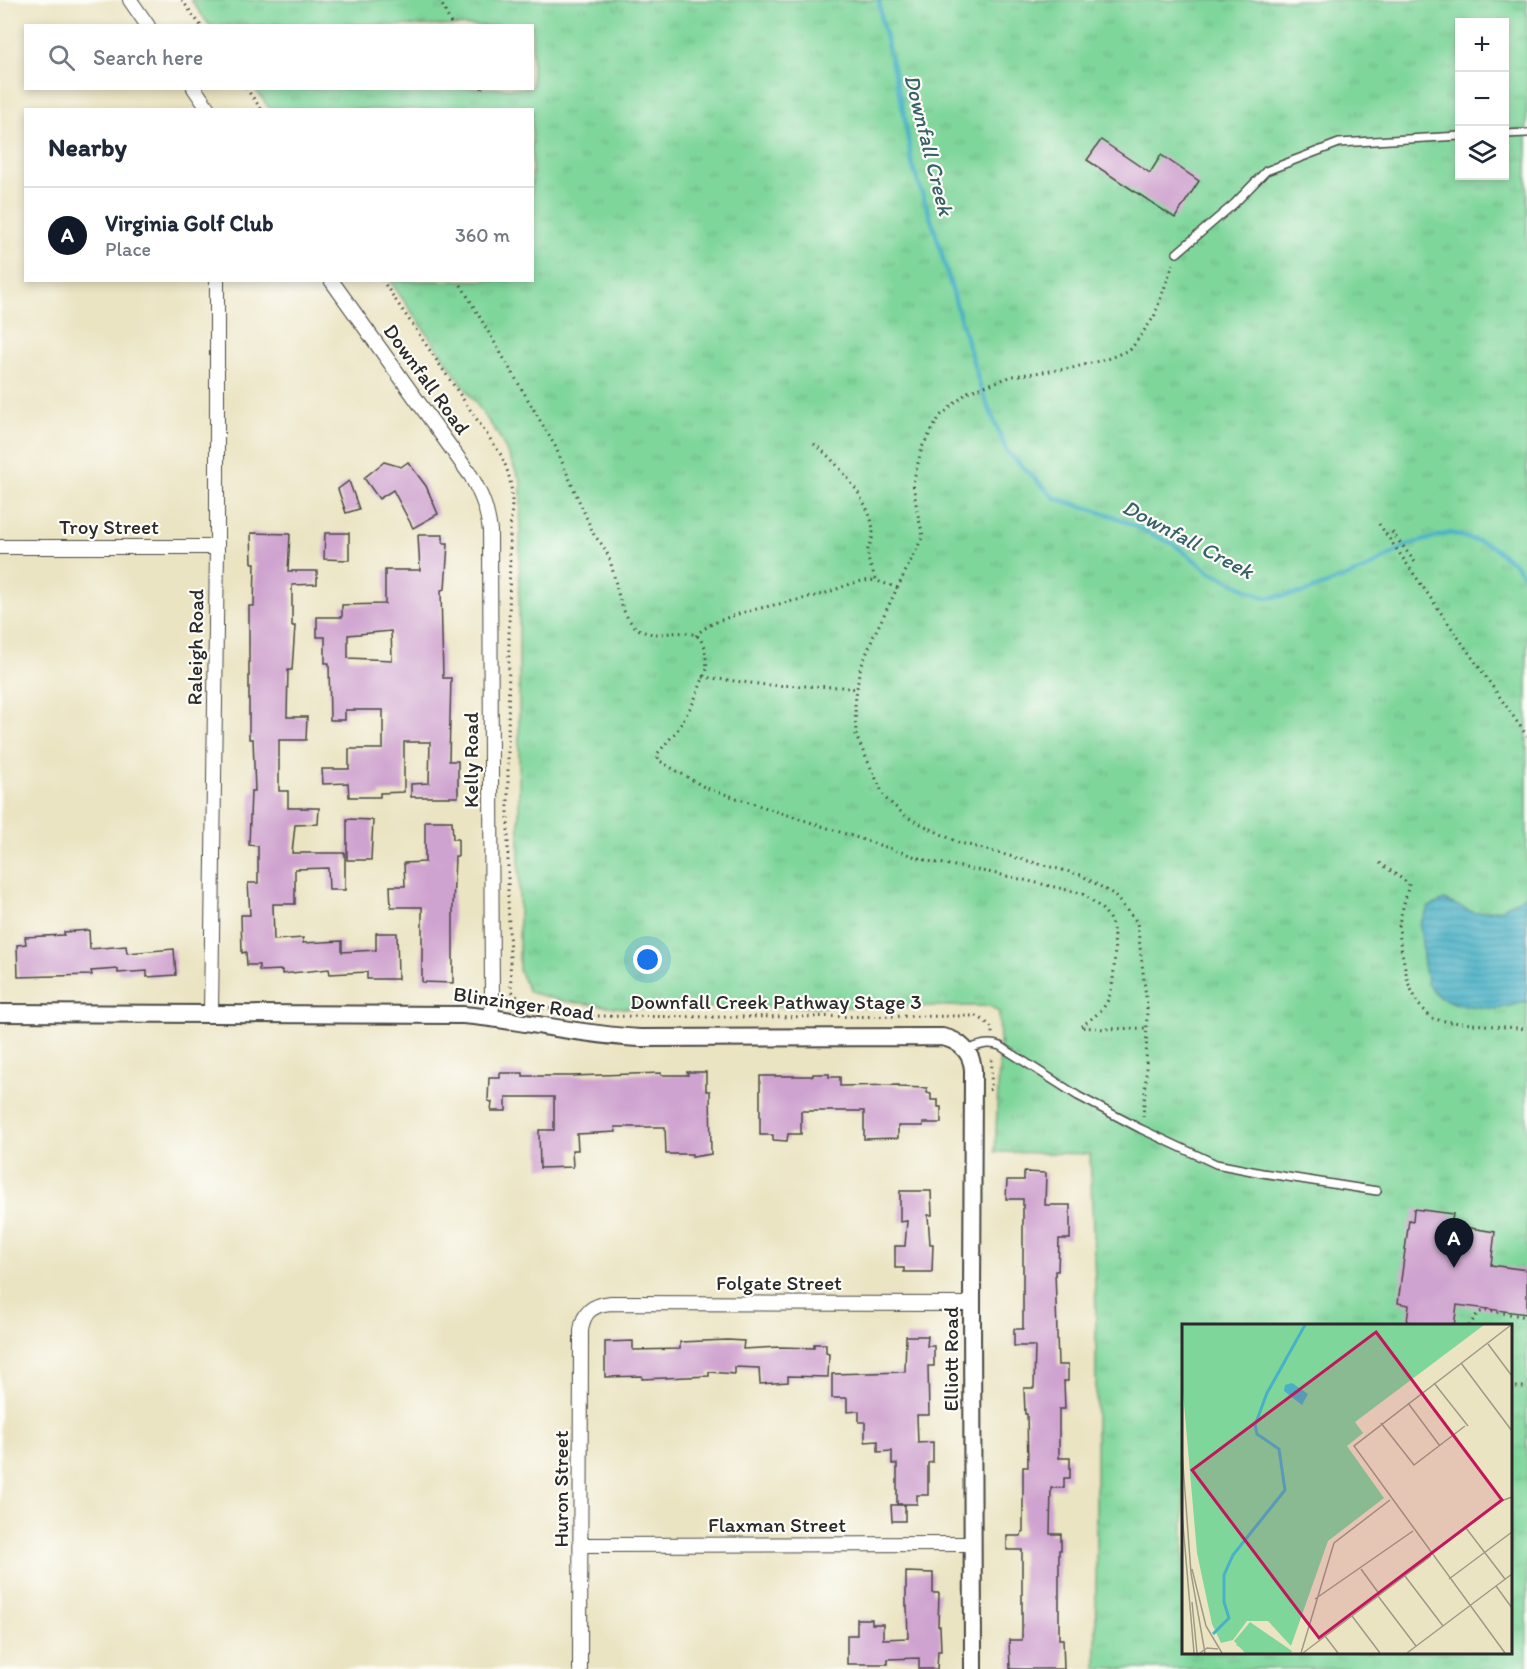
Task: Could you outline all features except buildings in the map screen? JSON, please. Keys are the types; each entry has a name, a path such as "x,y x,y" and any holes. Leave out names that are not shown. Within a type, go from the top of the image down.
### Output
{"street":[{"path":"130,0 147,24"},
{"path":"195,90 208,108"},
{"name":"Raleigh Road","path":"211,1014 217,547 217,282"},
{"name":"Downfall Road","path":"332,282 471,476 485,504"},
{"name":"Kelly Road","path":"485,504 490,531 491,1017"},
{"name":"Troy Street","path":"0,547 217,547"},
{"name":"Blinzinger Road","path":"0,1013 436,1014 491,1017 580,1033 640,1038 942,1037 954,1040 966,1050"},
{"name":"Elliott Road","path":"966,1050 973,1065 974,1097 973,1669"},
{"name":"Folgate Street","path":"588,1311 596,1306 611,1303 972,1304"},
{"name":"Huron Street","path":"580,1669 581,1331 588,1311"},
{"name":"Flaxman Street","path":"580,1545 973,1544"}],"lane":[{"path":"1509,134 1527,133"},
{"path":"1177,253 1234,204 1266,171 1339,143 1455,136"},
{"path":"966,1050 987,1043 1000,1046 1078,1096 1216,1164 1377,1191"}],"path":[{"path":"182,0 200,24"},
{"path":"440,0 451,24"},
{"path":"247,90 261,108"},
{"path":"1142,1129 1146,1079 1147,1005 1137,922 1113,894 1081,875 957,842 907,817 885,798 856,736 855,704 859,672 874,635 923,536 913,483 922,447 940,417 969,392 1013,376 1072,368 1131,350 1154,317 1177,253"},
{"path":"383,282 501,455 512,482 508,741 508,898 511,989 523,1003 572,1012"},
{"path":"461,285 555,446 594,535 604,547 609,558 623,610 629,621 639,630 652,634 688,633 699,637 705,647 706,669 693,703 678,729 658,753 658,760 706,788 928,861 1081,893 1102,910 1111,923 1115,937 1109,999 1101,1011 1080,1027 1146,1028"},
{"path":"814,444 826,452 866,506 873,530 867,551 877,581"},
{"path":"1379,524 1527,736"},
{"path":"1392,532 1415,562"},
{"path":"696,636 701,630 716,622 755,610 822,595 865,579 898,588"},
{"path":"703,677 766,685 832,686 857,689"},
{"path":"1380,863 1409,884 1399,923 1400,942 1408,983 1419,1005 1433,1018 1451,1022 1527,1029"},
{"name":"Downfall Creek Pathway Stage 3","path":"583,1014 710,1017 976,1016 992,1028 993,1043 991,1089 974,1097"},
{"path":"1470,1324 1478,1313 1486,1310 1527,1317"}],"green space":[{"path":"191,0 1527,0 1527,1669 1096,1669 1096,1307 1090,1154 995,1152 1000,1046 999,1013 990,1006 624,1008 562,1001 529,992 519,970 521,482 499,436 391,282 534,282 534,108 269,108 256,90 534,90 534,24 208,24"}],"water":[{"path":"1527,895 1527,1002 1497,1009 1460,1005 1439,997 1428,985 1424,966 1420,924 1429,907 1444,900 1475,913 1501,909"}],"waterway":[{"name":"Downfall Creek","path":"879,0 904,114 912,164 935,231 981,389 1007,452 1055,498 1113,516 1175,545 1209,571 1266,598 1303,593 1364,570 1408,545 1450,533 1488,544 1515,564 1527,580"}],"place":[{"name":"Virginia Golf Club","path":"1454,1268"}]}
